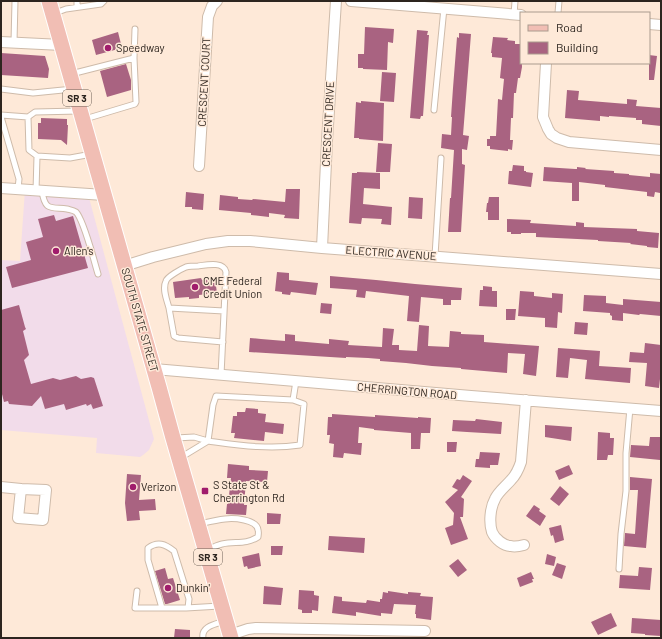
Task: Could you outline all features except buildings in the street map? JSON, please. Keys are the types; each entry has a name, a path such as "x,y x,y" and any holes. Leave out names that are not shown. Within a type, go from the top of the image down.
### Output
{"main road":[{"name":"SOUTH STATE STREET","path":"50,7 229,631"}],"street":[{"name":"CRESCENT COURT","path":"199,166 208,17 212,6 218,1"},
{"name":"CRESCENT DRIVE","path":"322,248 336,1"},
{"path":"351,1 518,15"},
{"path":"650,24 661,25"},
{"path":"1,42 62,45"},
{"path":"546,64 544,117 548,129 557,138 569,142 661,150"},
{"path":"1,188 104,195"},
{"name":"ELECTRIC AVENUE","path":"124,266 206,244 228,241 250,241 322,248 661,274"},
{"name":"CHERRINGTON ROAD","path":"154,369 661,411"},
{"path":"524,545 511,546 500,542 495,537 492,532 491,509 495,498 519,469 521,462 526,400"},
{"path":"1,487 21,489"},
{"path":"229,631 256,628 425,631"}],"lane":[{"path":"14,1 14,42"},
{"path":"77,1 77,8"},
{"path":"50,7 66,9 77,8 101,4 104,1"},
{"path":"516,1 518,15"},
{"path":"558,12 559,1"},
{"path":"434,110 444,8"},
{"path":"18,189 18,178 1,116 28,117 35,112 82,115 135,104 135,29"},
{"path":"70,74 134,58"},
{"path":"1,89 34,93 74,89"},
{"path":"28,117 29,150 37,156 70,158 93,154"},
{"path":"37,156 39,191 45,204 52,208 72,210 79,216 84,227 98,274"},
{"path":"435,256 441,158"},
{"path":"221,375 223,342 226,272 225,268 216,264 186,267 168,277 165,282 164,290 174,336 178,338 223,342"},
{"path":"169,308 224,311"},
{"path":"293,400 296,381"},
{"path":"173,438 194,437 208,441 252,446 286,447 300,445 304,404 293,400 216,396 213,406 208,441"},
{"path":"619,569 626,491 626,453 630,408"},
{"path":"179,458 208,441"},
{"path":"198,524 225,519 243,520 251,522 256,526 258,531 258,537 251,541 222,544 206,550"},
{"path":"162,608 148,560 148,548 153,544 163,544 174,551 189,599 188,608"},
{"path":"136,591 135,608 188,608 221,606"},
{"path":"203,638 204,630 207,628 229,631"}],"shaded area":[{"path":"25,190 88,194 154,439 149,450 140,457 96,453 97,438 1,430 1,260 20,261"}],"place":[{"name":"Speedway","path":"108,48"},
{"name":"Allen's","path":"56,251"},
{"name":"CME Federal Credit Union","path":"195,287"},
{"name":"Verizon","path":"133,487"},
{"name":"S State St & Cherrington Rd","path":"205,491"},
{"name":"Dunkin'","path":"168,588"}]}
